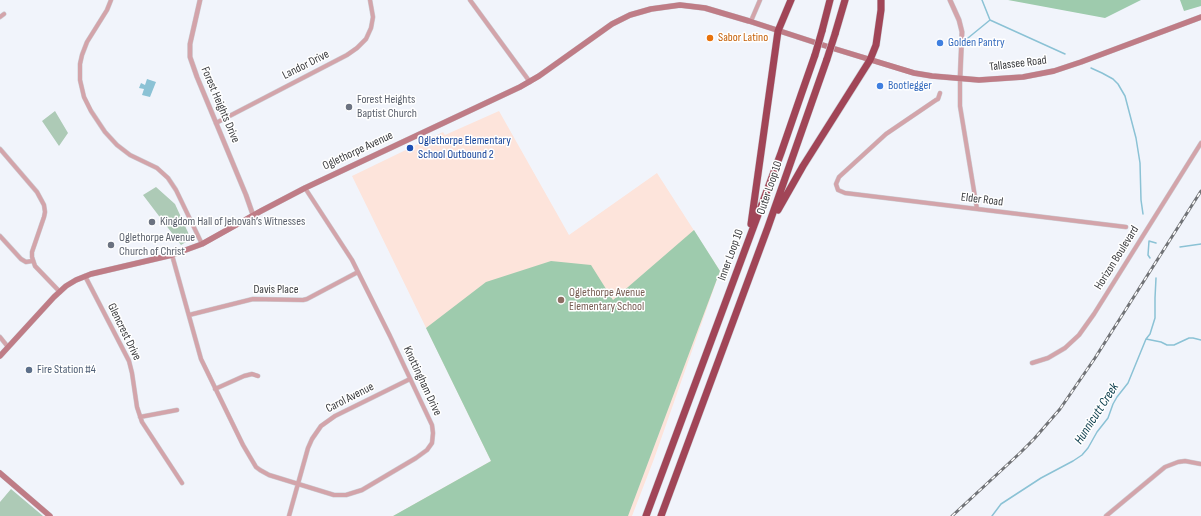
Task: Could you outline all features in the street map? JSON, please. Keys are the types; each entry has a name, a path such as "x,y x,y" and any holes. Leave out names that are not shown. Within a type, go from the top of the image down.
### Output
{"highway":[{"path":"749,237 778,31 790,0"},
{"name":"Inner Loop 10","path":"646,516 802,95 830,0"},
{"name":"Outer Loop 10","path":"661,516 768,227 827,60 845,0"},
{"path":"768,227 803,166 870,60 876,45 881,0"}],"main road":[{"name":"Oglethorpe Avenue","path":"0,356 60,292 71,283 85,276 172,255 202,244 305,188 530,82 610,25 630,15 651,9 672,6 693,6 716,10 832,48"},
{"name":"Tallassee Road","path":"832,48 914,73 960,79 1007,79 1054,71 1082,62 1201,17"},
{"path":"0,474 50,516"}],"street":[{"path":"111,0 104,16 82,55 80,64 80,80 84,97 102,127 117,145 130,155 157,168 168,178 176,190 202,244"},
{"name":"Forest Heights Drive","path":"200,0 190,44 190,57 196,77 249,202 253,215"},
{"name":"Landor Drive","path":"216,123 358,48 366,39 371,28 373,16 370,0"},
{"path":"470,0 530,82"},
{"path":"751,21 760,0"},
{"path":"950,0 959,20 962,32 960,106 977,209"},
{"name":"Elder Road","path":"940,93 936,100 886,134 839,177 836,184 840,192 1126,227"},
{"name":"Horizon Boulevard","path":"1032,363 1048,358 1065,348 1079,335 1094,314 1201,143"},
{"path":"0,149 36,192 44,205 44,217 32,252 32,261 37,269 60,292"},
{"name":"Knottingham Drive","path":"172,255 201,359 243,445 256,467 269,474 334,495 352,494 362,490 427,450 432,442 432,425 358,272 305,188"},
{"path":"0,236 20,259 26,262 32,261"},
{"name":"Davis Place","path":"189,316 253,299 307,299 358,272"},
{"name":"Glencrest Drive","path":"85,276 129,361 137,408 140,417 182,483"},
{"path":"0,337 8,347"},
{"path":"215,390 244,376 252,374 258,376"},
{"name":"Carol Avenue","path":"289,516 308,448 321,426 335,416 410,379"},
{"path":"140,417 177,410"},
{"path":"1108,515 1165,467 1185,461 1201,464"}],"shaded area":[{"name":"Oglethorpe Avenue Elementary School","path":"499,111 569,235 657,173 720,271 654,459 632,516 393,516 491,461 352,176 443,132 445,135"}],"green space":[{"path":"1008,0 1141,0 1105,18"},
{"path":"1180,0 1201,0 1201,6 1184,11"},
{"path":"55,111 68,133 59,146 42,121"},
{"path":"156,187 175,204 191,239 181,245 143,195"},
{"name":"Oglethorpe Avenue Elementary School","path":"694,230 720,271 628,516 393,516 491,461 426,328 486,282 551,261 591,265 613,300"},
{"path":"11,489 43,516 0,516 0,502"}],"water":[{"path":"147,79 156,82 150,97 142,95 144,89 139,88 141,83 145,85"}],"waterway":[{"name":"Hunnicutt Creek","path":"982,0 990,20 1065,54"},
{"path":"968,38 990,20"},
{"name":"Hunnicutt Creek","path":"1091,68 1113,79 1118,84 1125,96 1136,138 1140,163 1143,214"},
{"path":"1150,258 1148,255 1149,241 1156,243"},
{"path":"1180,247 1201,244"},
{"name":"Hunnicutt Creek","path":"992,516 1001,504 1041,478 1073,461 1082,455 1088,448 1097,432 1108,418 1117,397 1128,383 1146,339 1150,334 1155,318 1156,278"},
{"path":"1146,339 1161,342 1167,345 1174,345 1189,338 1201,340"}],"railway":[{"path":"952,516 1020,453 1060,409 1095,358 1201,191"}],"place":[{"name":"Sabor Latino","path":"710,38"},
{"name":"Golden Pantry","path":"940,43"},
{"name":"Bootlegger","path":"880,86"},
{"name":"Forest Heights Baptist Church","path":"349,107"},
{"name":"Oglethorpe Elementary School Outbound 2","path":"410,148"},
{"name":"Kingdom Hall of Jehovah’s Witnesses","path":"152,222"},
{"name":"Oglethorpe Avenue Church of Christ","path":"111,245"},
{"name":"Oglethorpe Avenue Elementary School","path":"561,300"},
{"name":"Fire Station #4","path":"29,370"}]}
